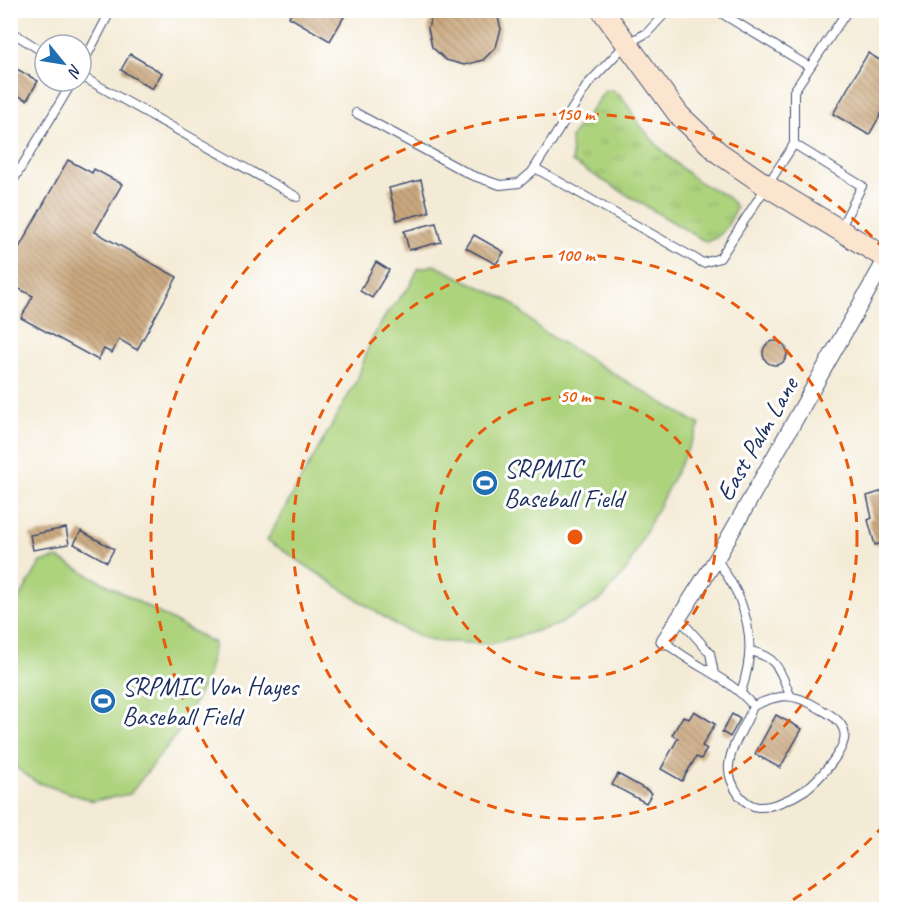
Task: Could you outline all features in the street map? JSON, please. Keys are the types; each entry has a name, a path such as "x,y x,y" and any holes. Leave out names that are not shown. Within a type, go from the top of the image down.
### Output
{"street":[{"path":"602,10 679,116 719,153 767,186 886,259"},
{"name":"East Palm Lane","path":"664,641 717,558 886,259"}],"lane":[{"path":"93,44 111,10"},
{"path":"356,113 471,175 500,185 519,183 535,168 588,84 626,44 647,33 668,10"},
{"path":"717,10 810,68"},
{"path":"535,168 703,263 720,258 794,144 794,91 848,10"},
{"path":"10,31 33,45"},
{"path":"93,83 297,197"},
{"path":"10,186 66,93"},
{"path":"794,144 862,186 839,231"},
{"path":"717,558 740,598 747,625 750,651 748,670 741,692"},
{"path":"679,618 710,653 714,674"},
{"path":"664,641 741,692 753,706"},
{"path":"750,651 771,658 779,668 790,695"},
{"path":"790,695 831,715 844,729 845,738 830,765 805,790 775,804 758,807 747,804 740,796 731,779 729,768 730,753 753,706 773,698 790,695"}],"green space":[{"path":"613,90 623,99 649,137 668,156 700,183 724,195 733,203 736,208 731,219 717,237 706,242 572,162 571,137 605,91"},
{"name":"SRPMIC Baseball Field","path":"434,265 511,302 542,331 700,425 627,569 603,598 558,625 491,644 431,641 399,627 267,540 358,378 370,342 387,313 410,286 418,269"},
{"name":"SRPMIC Von Hayes Baseball Field","path":"58,558 214,643 208,676 182,727 130,794 93,801 36,782 11,764 11,612 41,562"}],"building":[{"path":"292,10 348,10 330,41 289,17"},
{"path":"433,10 496,10 501,29 496,47 483,60 464,65 446,60 432,47 428,28"},
{"path":"868,53 886,64 886,105 869,135 833,114"},
{"path":"130,54 162,73 152,89 121,70"},
{"path":"10,65 33,78 33,90 27,100 19,96 10,111"},
{"path":"68,160 92,173 94,169 122,184 95,232 177,277 137,350 119,339 112,353 104,349 98,360 21,318 33,296 10,284 10,264"},
{"path":"421,180 429,212 397,220 389,188"},
{"path":"436,223 441,242 409,250 404,231"},
{"path":"474,235 504,252 496,264 466,248"},
{"path":"376,262 389,270 372,298 360,291"},
{"path":"775,341 783,345 787,353 783,361 775,365 767,361 763,353 767,345"},
{"path":"886,490 886,542 875,545 868,520 872,518 867,496"},
{"path":"66,528 69,544 33,550 30,535"},
{"path":"81,531 114,549 107,562 74,544"},
{"path":"694,711 715,724 702,746 707,749 701,759 696,757 682,781 661,769 678,738 672,735 683,716 689,719"},
{"path":"732,714 740,719 730,737 722,732"},
{"path":"776,715 802,729 780,768 755,754"},
{"path":"618,774 652,793 646,803 612,785"}],"place":[{"name":"SRPMIC Baseball Field","path":"485,483"},
{"name":"SRPMIC Von Hayes Baseball Field","path":"103,701"}]}
